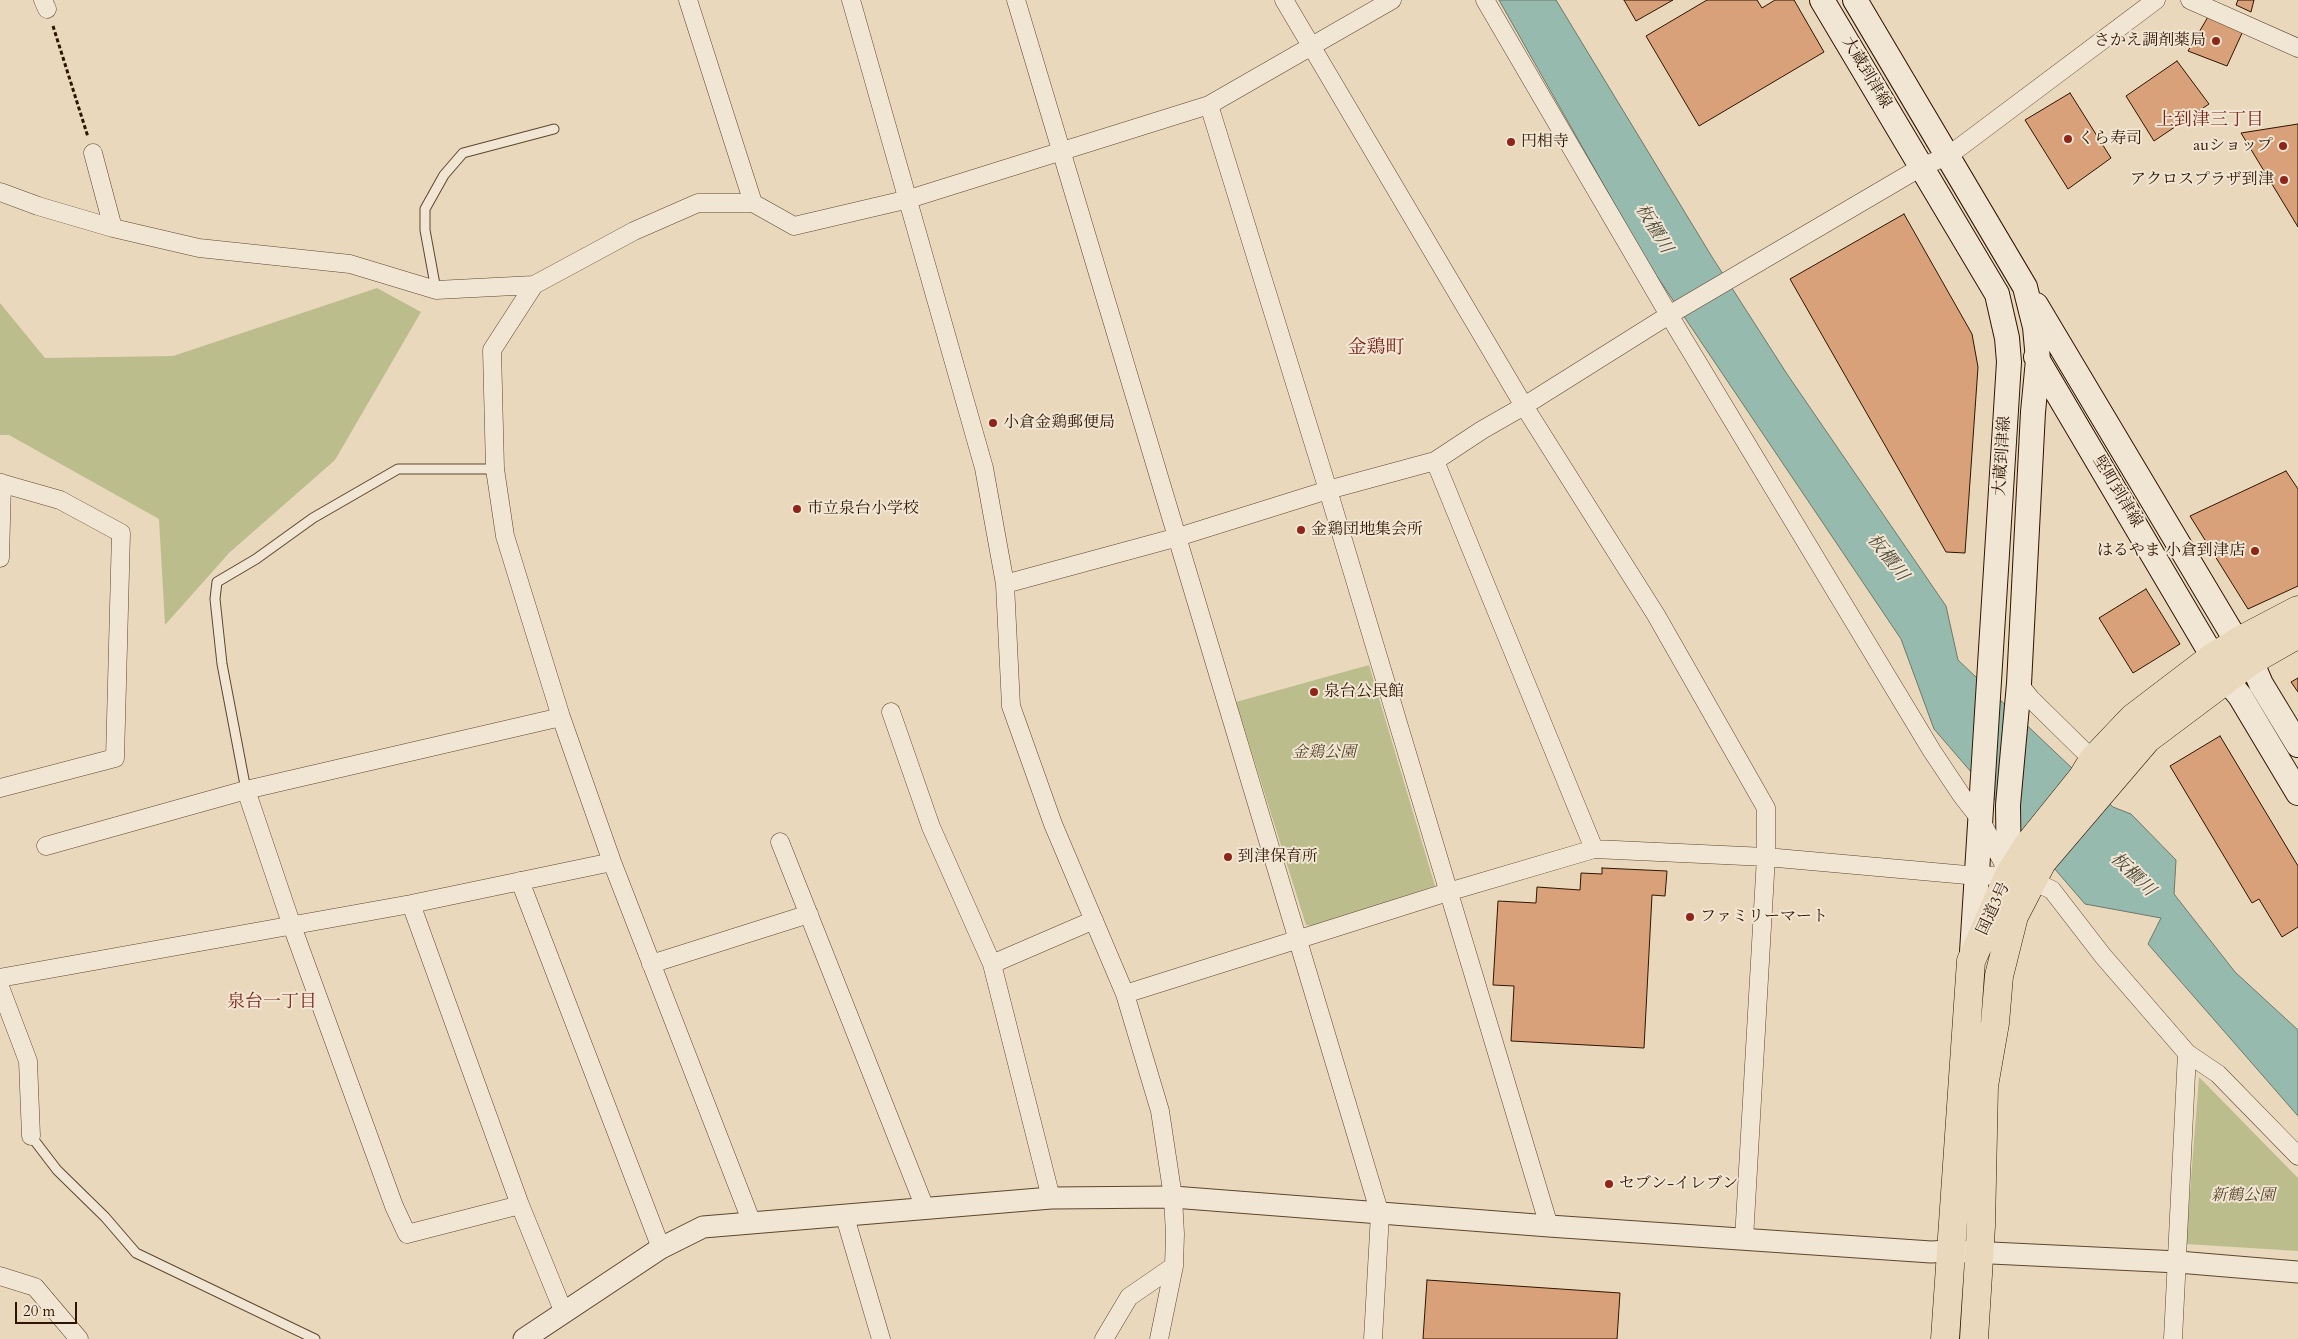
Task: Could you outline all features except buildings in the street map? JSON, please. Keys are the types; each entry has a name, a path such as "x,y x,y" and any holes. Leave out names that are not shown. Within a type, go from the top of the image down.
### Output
{"highway":[{"name":"国道3号","path":"1945,1339 1971,961 2028,865 2133,718 2220,668 2298,610"},
{"name":"国道3号","path":"2244,651 2271,648 2298,634"},
{"name":"国道3号","path":"1974,1339 1979,1253 1984,1086 1995,1023 1999,976 2005,947 2028,865"}],"main road":[{"name":"大蔵到津線","path":"1822,0 1923,166 1997,294 2007,338 2009,362 1981,784 1978,876 1971,961"},
{"name":"大蔵到津線","path":"1855,0 2025,287 2035,327 2038,360 2033,412 2018,692 2008,805 2028,865"},
{"name":"堅町到津線","path":"2025,287 2244,651 2261,684 2298,745"},
{"name":"堅町到津線","path":"1997,294 2220,668 2240,696 2298,793"}],"street":[{"path":"688,0 753,204"},
{"path":"851,0 984,468 1005,584 1010,706 1053,824 1126,994 1160,1111 1173,1197 1175,1234 1174,1266 1159,1339"},
{"path":"1016,0 1380,1214 1373,1339"},
{"path":"1284,0 1524,406 1656,615 1766,808 1766,857 1744,1239"},
{"path":"0,192 38,206 113,228 199,248 350,264 436,290 534,286 634,231 698,203 753,204 794,226 909,199 1208,105 1392,0"},
{"path":"1486,0 1669,315 1932,751 1962,796 1980,819 2052,890 2103,956 2187,1053 2218,1074 2298,1156"},
{"path":"1005,584 1178,537 1328,490 1435,461 1669,315 1923,166 1948,156 2156,0"},
{"path":"2190,0 2298,48"},
{"path":"1208,105 1328,490 1549,1226"},
{"path":"93,154 113,228"},
{"path":"534,286 492,350 495,469 506,536 561,717 612,862 752,1223"},
{"path":"1435,461 1594,849"},
{"path":"0,558 1,483 60,500 121,533 115,758 0,788"},
{"path":"2018,692 2037,705 2091,777"},
{"path":"892,712 931,827 992,964 1051,1198"},
{"path":"46,846 246,790 561,717"},
{"path":"246,790 292,926 394,1206 407,1234 520,1205"},
{"path":"780,842 925,1208"},
{"path":"1126,994 1448,892 1594,849 1766,857 1978,876 2028,865"},
{"path":"0,978 411,904 612,862"},
{"path":"520,881 661,1248"},
{"path":"411,904 520,1205 564,1313"},
{"path":"651,964 809,914"},
{"path":"992,964 1094,920"},
{"path":"0,987 28,1060 31,1136"},
{"path":"2173,1339 2187,1053"},
{"path":"524,1339 661,1248 703,1227 844,1217 925,1208 1051,1198 1173,1197 1380,1214 1931,1252 1950,1251 2178,1262 2298,1272"},
{"path":"844,1217 881,1339"},
{"path":"1104,1339 1129,1297 1174,1266"},
{"path":"0,1276 35,1287 79,1339"}],"lane":[{"path":"436,290 425,230 426,209 444,175 463,153 554,129"},
{"path":"246,790 222,664 215,599 218,582 256,559 313,518 398,469 495,469"},
{"path":"31,1136 58,1170 105,1217 136,1253 315,1339"}],"path":[{"path":"45,4 93,154"}],"green space":[{"path":"377,288 421,312 335,460 229,553 165,625 159,519 9,435 0,435 0,303 45,358 173,356"},
{"name":"金鶏公園","path":"1369,665 1435,886 1314,926 1306,925 1236,702"},
{"name":"新鶴公園","path":"2199,1077 2298,1178 2298,1251 2186,1244"}],"water":[{"name":"板櫃川","path":"1499,0 1556,0 1712,257 1787,374 1946,606 1958,660 2113,807 2131,814 2176,860 2174,894 2235,972 2298,1030 2298,1116 2148,944 2161,918 2085,904 1934,729 1901,639 1648,263"}],"place":[{"name":"さかえ調剤薬局","path":"2216,41"},
{"name":"くら寿司","path":"2068,139"},
{"name":"円相寺","path":"1511,142"},
{"name":"auショップ","path":"2283,146"},
{"name":"アクロスプラザ到津","path":"2284,180"},
{"name":"小倉金鶏郵便局","path":"993,423"},
{"name":"市立泉台小学校","path":"797,509"},
{"name":"金鶏団地集会所","path":"1301,530"},
{"name":"はるやま 小倉到津店","path":"2255,551"},
{"name":"泉台公民館","path":"1314,692"},
{"name":"到津保育所","path":"1228,857"},
{"name":"ファミリーマート","path":"1690,917"},
{"name":"セブン-イレブン","path":"1609,1184"}],"district":[{"name":"上到津三丁目","path":"2210,121"},
{"name":"金鶏町","path":"1376,349"},
{"name":"泉台一丁目","path":"272,1003"}]}
